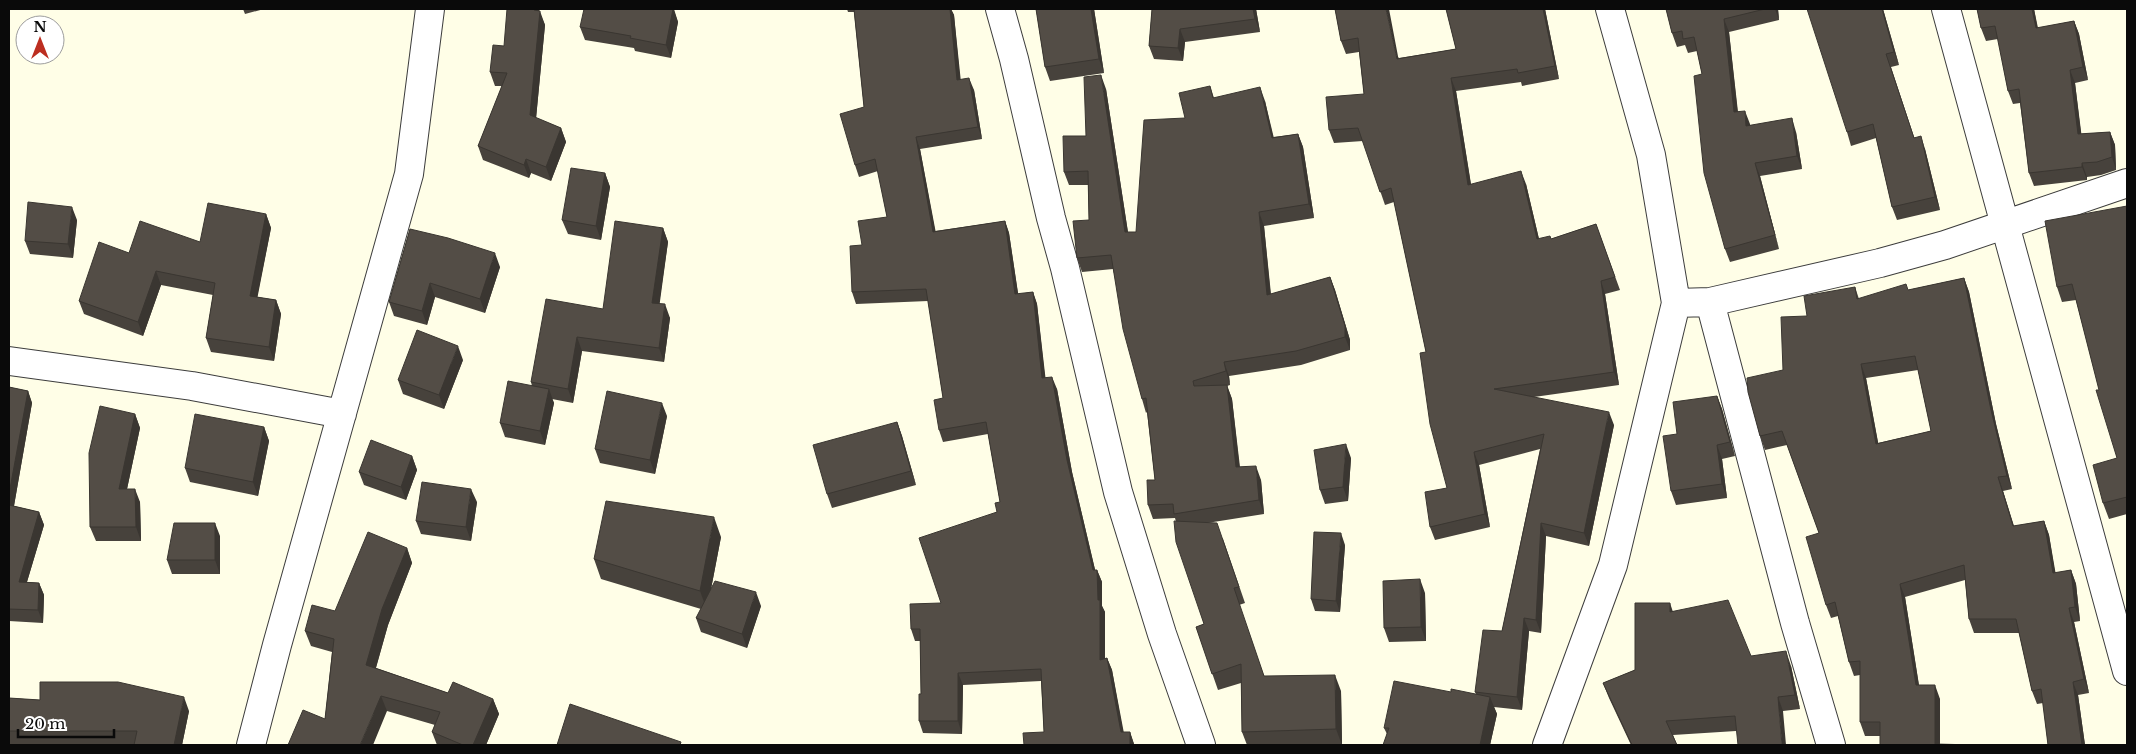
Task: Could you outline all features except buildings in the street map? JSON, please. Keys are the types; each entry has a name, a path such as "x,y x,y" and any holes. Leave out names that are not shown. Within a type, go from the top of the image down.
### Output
{"street":[{"path":"252,745 277,645 409,174 430,9"},
{"path":"1000,9 1014,59 1118,492 1162,634 1201,745"},
{"path":"1547,745 1613,565 1676,303 1651,155 1610,9"},
{"path":"1946,9 2127,671"},
{"path":"1676,303 1710,302 1880,264 2006,225 2127,183"},
{"path":"1710,302 1793,614 1831,745"},
{"path":"9,361 192,386 342,414"}]}
